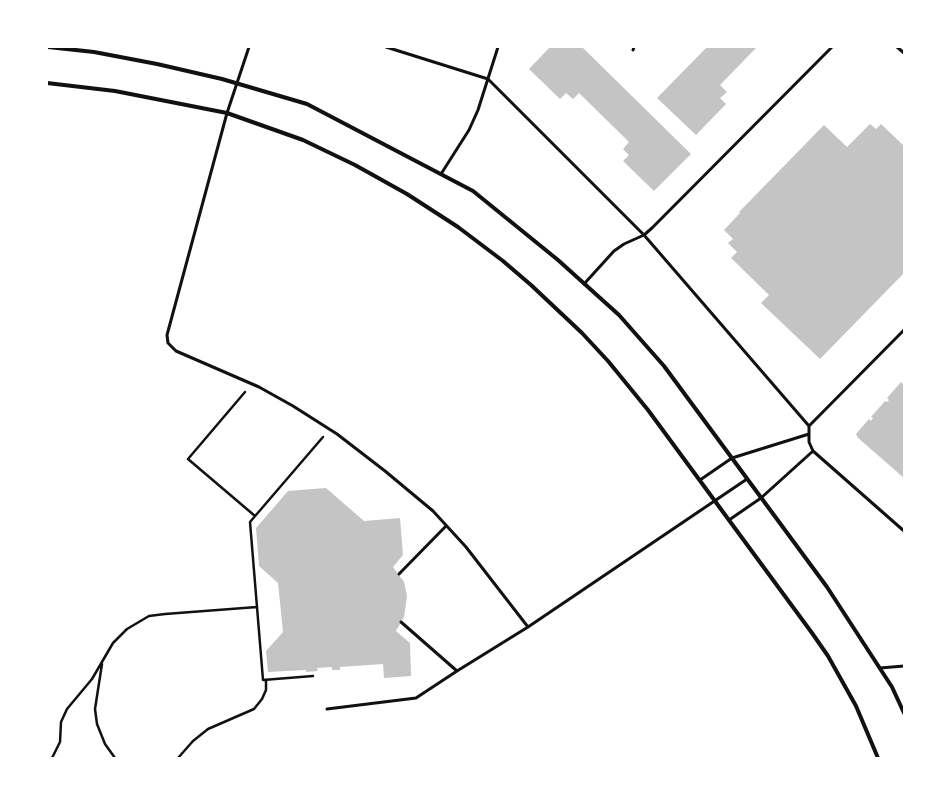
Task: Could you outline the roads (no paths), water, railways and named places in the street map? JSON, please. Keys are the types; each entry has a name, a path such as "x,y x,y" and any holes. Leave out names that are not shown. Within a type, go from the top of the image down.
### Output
{"street":[{"path":"48,47 94,52 157,64 237,84 307,104 473,191 558,260 619,315 664,366 827,587 892,687 904,713"},
{"path":"47,83 115,91 226,113 303,140 355,165 407,194 458,227 503,261 582,333 608,361 648,410 828,656 856,706 878,758"}],"lane":[{"path":"249,47 226,113 167,335 168,343 176,351 252,384 293,406 329,429 385,471 433,511 466,546 528,628"},
{"path":"386,47 488,79 644,235 809,426 809,442 813,451 904,532"},
{"path":"441,174 469,130 478,110 498,47"},
{"path":"584,284 614,251 624,244 644,235 652,228 832,47"},
{"path":"897,47 904,53"},
{"path":"809,426 904,330"},
{"path":"700,480 732,458 809,434"},
{"path":"729,520 761,498 813,451"},
{"path":"327,709 416,698 456,671 528,628 747,479"},
{"path":"399,574 446,526"},
{"path":"402,622 456,671"},
{"path":"880,668 904,666"}]}
